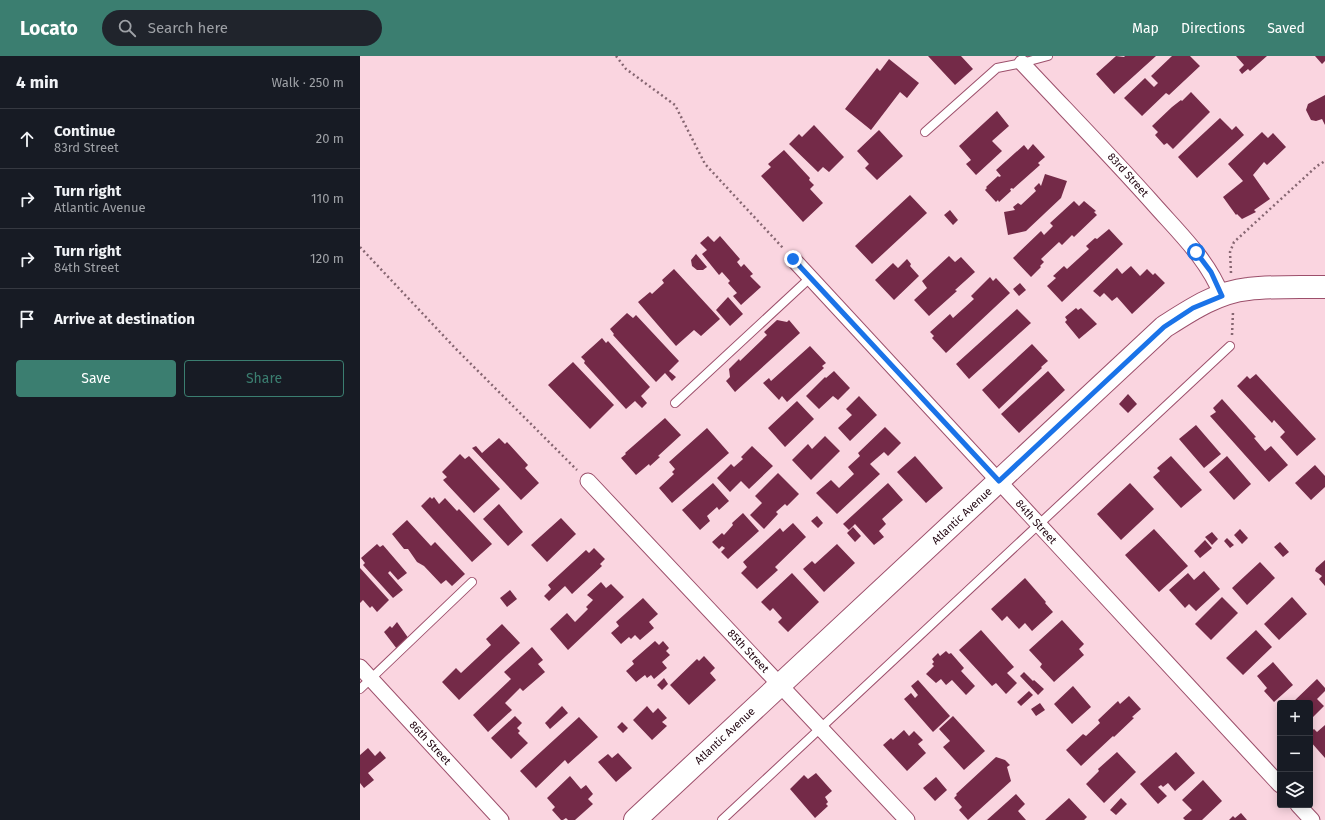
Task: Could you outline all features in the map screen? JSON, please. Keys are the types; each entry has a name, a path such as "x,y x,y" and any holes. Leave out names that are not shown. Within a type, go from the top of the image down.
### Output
{"street":[{"name":"83rd Street","path":"1022,63 1118,164 1196,252 1227,294"},
{"name":"84th Street","path":"793,259 1277,782"},
{"name":"Atlantic Avenue","path":"635,820 1164,327 1193,308 1227,294 1247,289 1325,287"},
{"name":"85th Street","path":"588,482 907,820"},
{"name":"86th Street","path":"360,667 366,684 501,820"},
{"path":"1301,808 1312,820"}],"lane":[{"path":"925,132 996,68 1048,56"},
{"path":"675,403 810,277"},
{"path":"722,820 1230,346"},
{"path":"366,684 472,582"}],"path":[{"path":"616,56 626,69 674,105 705,164 793,259"},
{"path":"1230,346 1233,328 1227,294 1230,252 1234,242 1265,212 1317,166 1325,161"},
{"path":"360,247 456,349 588,482"}],"building":[{"path":"928,56 961,56 973,69 955,85"},
{"path":"1116,56 1156,56 1114,94 1096,74"},
{"path":"1172,56 1190,56 1200,66 1169,95 1166,93 1142,116 1124,98 1145,78 1154,87 1158,83 1151,76"},
{"path":"1236,56 1267,56 1250,71 1248,69 1242,74 1239,70 1244,65"},
{"path":"1315,56 1325,56 1325,61 1322,64"},
{"path":"889,59 919,83 907,98 900,92 871,130 845,109 877,68 880,71"},
{"path":"1191,92 1210,112 1173,149 1167,143 1164,145 1155,135 1158,132 1152,126"},
{"path":"1325,95 1325,125 1322,119 1316,121 1311,120 1306,110 1308,104"},
{"path":"997,111 1009,126 992,141 1002,151 976,175 966,164 971,160 959,146"},
{"path":"1220,118 1232,130 1236,126 1244,135 1197,178 1178,157"},
{"path":"814,125 844,157 829,172 823,167 818,172 789,144 799,134 802,137"},
{"path":"879,130 903,156 877,180 865,168 869,164 857,151"},
{"path":"1262,132 1268,138 1273,133 1286,147 1267,165 1264,162 1253,175 1270,199 1254,210 1256,212 1242,219 1237,214 1236,215 1223,197 1243,181 1228,164"},
{"path":"1033,144 1045,157 1038,163 1040,165 1013,189 1010,189 1011,191 999,202 998,200 996,202 985,190 987,188 986,187 998,176 1001,176 996,170 1024,145 1028,150"},
{"path":"784,150 810,178 809,180 814,185 810,189 823,203 803,222 761,176 771,167 768,164"},
{"path":"1045,174 1067,181 1061,198 1026,231 1008,235 1004,212 1015,210 1013,207 1018,203 1021,205 1036,191 1034,188 1039,183 1041,186"},
{"path":"910,195 927,213 872,264 855,246"},
{"path":"1074,201 1079,206 1084,201 1096,211 1094,212 1097,215 1074,237 1072,235 1062,245 1059,242 1041,259 1044,262 1031,277 1013,258 1041,231 1044,235 1053,226 1050,223"},
{"path":"950,210 958,220 953,225 944,215"},
{"path":"1109,229 1123,244 1062,302 1047,286 1056,278 1053,276 1064,266 1067,269 1089,249 1086,246"},
{"path":"708,236 714,242 720,236 740,259 737,262 741,267 744,264 753,274 750,276 761,287 741,305 733,296 737,293 728,283 730,281 722,272 719,275 702,254 707,250 700,243"},
{"path":"696,254 707,267 703,270 697,270 692,266 691,260"},
{"path":"949,256 955,262 961,257 975,272 955,290 957,291 929,316 914,300 927,288 922,281"},
{"path":"907,259 911,264 910,266 919,276 894,300 875,280 893,263 898,268"},
{"path":"1131,266 1140,276 1147,269 1153,275 1155,273 1165,283 1132,314 1117,297 1112,301 1104,293 1100,297 1093,291 1117,268 1122,274"},
{"path":"674,269 720,319 701,336 694,330 676,346 638,302 650,292 652,294 664,283 662,280"},
{"path":"990,277 993,281 996,278 1010,293 946,353 932,338 934,336 930,332 950,314 953,318 974,299 971,296"},
{"path":"1020,283 1026,290 1019,296 1013,289"},
{"path":"728,297 743,314 730,326 716,310"},
{"path":"1076,308 1078,310 1081,308 1097,324 1079,339 1065,322 1067,320 1065,317"},
{"path":"1017,309 1031,323 969,379 956,364"},
{"path":"627,313 633,318 636,315 679,361 669,371 676,377 672,381 665,373 656,382 613,335 614,334 610,329"},
{"path":"777,320 787,322 789,320 800,333 735,392 726,381 730,377 729,369 739,359 740,361 767,335 764,332"},
{"path":"602,338 606,343 608,341 650,387 641,396 647,403 642,408 635,401 626,409 584,363 585,361 581,357"},
{"path":"1032,344 1048,361 999,409 982,390"},
{"path":"810,346 826,363 822,366 824,368 787,402 782,396 779,400 763,383 769,378 771,381"},
{"path":"573,362 614,405 590,429 548,385"},
{"path":"834,371 850,388 838,400 833,396 819,409 806,396 825,377 826,378"},
{"path":"1048,371 1065,390 1019,433 1001,414"},
{"path":"1256,374 1316,439 1297,456 1280,437 1285,432 1274,420 1272,423 1237,386 1247,376 1250,379"},
{"path":"1128,394 1137,404 1128,413 1119,404"},
{"path":"859,396 877,415 850,441 838,428 852,415 846,409"},
{"path":"1222,399 1256,437 1254,438 1265,451 1271,446 1288,465 1269,482 1210,416 1216,412 1213,408"},
{"path":"797,401 814,419 785,447 768,428"},
{"path":"665,418 681,435 658,456 660,457 650,466 649,464 636,475 621,458"},
{"path":"1196,425 1221,454 1204,468 1179,439"},
{"path":"885,427 901,443 888,456 884,452 870,464 880,474 837,514 816,493 831,480 839,488 854,474 848,467 860,456 858,453"},
{"path":"707,428 729,453 672,503 659,488 674,474 672,472 675,469 669,462"},
{"path":"825,436 840,451 811,480 792,460 808,444 812,449"},
{"path":"499,438 505,444 507,442 528,465 525,468 539,483 521,500 472,448 476,446 482,453"},
{"path":"752,446 773,466 749,489 741,481 730,492 717,478 731,464 734,467 743,459 741,457"},
{"path":"460,454 465,459 469,456 500,489 474,513 443,480 447,477 442,472"},
{"path":"915,456 943,488 926,503 897,472"},
{"path":"1171,456 1202,490 1181,508 1153,477 1160,471 1157,468"},
{"path":"1227,456 1251,484 1234,500 1209,472"},
{"path":"1315,465 1325,476 1325,487 1311,500 1295,483"},
{"path":"778,473 799,494 787,506 785,504 776,512 778,514 764,529 750,515 762,503 755,496"},
{"path":"713,483 729,501 719,510 717,507 707,516 710,521 700,530 682,510"},
{"path":"888,483 903,500 882,519 886,524 879,531 884,537 874,545 855,524 849,530 843,524"},
{"path":"1130,483 1154,509 1121,540 1097,514"},
{"path":"430,497 432,499 434,497 439,504 445,498 457,511 459,509 492,544 472,562 421,506"},
{"path":"499,504 523,532 508,546 483,519"},
{"path":"743,513 759,531 728,559 721,552 725,548 722,546 719,549 712,542 722,533 724,535 733,525 732,523"},
{"path":"817,516 823,523 818,528 811,521"},
{"path":"561,518 576,534 547,562 531,545"},
{"path":"407,520 431,546 435,542 465,574 452,586 446,580 441,584 424,566 417,562 408,549 404,549 392,534"},
{"path":"793,523 806,537 775,567 778,570 757,589 741,573 747,567 743,562 780,528 783,532"},
{"path":"853,527 861,536 855,542 847,533"},
{"path":"1154,529 1188,566 1159,592 1125,555"},
{"path":"1240,529 1248,538 1242,544 1234,535"},
{"path":"1212,532 1218,539 1212,545 1205,537"},
{"path":"1227,538 1234,545 1230,548 1224,541"},
{"path":"1205,540 1212,548 1200,558 1194,551"},
{"path":"1280,542 1289,552 1283,557 1274,547"},
{"path":"377,544 380,547 383,545 407,573 398,580 390,571 388,573 403,590 393,598 363,565 365,563 361,558"},
{"path":"837,544 855,563 824,592 803,569 812,561 815,564"},
{"path":"594,548 605,559 600,564 602,566 572,594 565,586 549,601 544,596 551,589 548,585 586,550 589,553"},
{"path":"1325,560 1325,586 1319,579 1322,576 1315,571 1316,568"},
{"path":"1260,562 1275,578 1247,605 1232,588"},
{"path":"360,568 389,600 377,612 372,606 370,608 363,600 360,603"},
{"path":"1204,571 1220,589 1196,611 1189,604 1185,608 1169,590 1188,573 1194,580"},
{"path":"792,573 819,602 788,632 778,622 782,618 773,608 770,611 761,602"},
{"path":"1025,578 1053,612 1032,631 1025,623 1019,629 1007,616 1002,621 991,609"},
{"path":"601,582 606,588 611,584 624,597 568,650 550,629 567,613 575,622 588,609 586,607 593,600 587,595"},
{"path":"510,590 517,599 507,607 500,598"},
{"path":"1222,597 1238,613 1211,640 1195,624"},
{"path":"1292,597 1307,614 1279,640 1264,624"},
{"path":"643,598 658,614 649,622 654,628 640,640 635,635 631,639 629,637 621,644 611,633 619,626 616,622"},
{"path":"1062,620 1084,644 1079,649 1084,655 1054,682 1040,667 1042,664 1029,650"},
{"path":"397,622 409,639 397,649 384,632 390,626 392,628"},
{"path":"502,624 520,643 459,700 442,682 456,668 461,673 491,645 486,639"},
{"path":"981,630 1014,667 1007,673 1017,683 1006,694 996,683 992,686 959,650"},
{"path":"1256,630 1272,647 1243,675 1226,658"},
{"path":"655,641 659,645 663,641 669,648 666,651 670,655 662,662 667,668 654,679 651,675 647,678 645,675 636,682 626,671 634,664 632,661"},
{"path":"532,647 543,660 538,664 545,672 523,691 520,688 505,703 512,710 488,732 473,715 511,679 504,672"},
{"path":"946,651 949,654 951,653 964,668 961,671 975,686 966,695 952,680 946,685 941,679 936,683 926,674 934,666 932,664 934,662 932,659 938,653 940,656"},
{"path":"704,656 715,668 710,673 716,680 689,705 670,685 697,659 699,661"},
{"path":"1273,662 1293,685 1274,702 1264,691 1267,688 1257,676"},
{"path":"1024,672 1044,689 1038,695 1020,676"},
{"path":"664,678 668,684 662,690 657,685"},
{"path":"1317,679 1325,688 1325,691 1317,699 1324,706 1313,717 1313,700 1295,700"},
{"path":"918,680 950,716 933,732 904,699 911,693 915,698 918,695 911,686"},
{"path":"1073,686 1091,707 1072,724 1054,704"},
{"path":"1029,691 1033,695 1021,706 1017,702"},
{"path":"1129,696 1141,709 1132,717 1134,718 1114,737 1113,736 1081,766 1066,750 1083,734 1086,736 1100,723 1098,720 1118,701 1120,704"},
{"path":"1040,703 1045,710 1036,716 1031,709"},
{"path":"562,706 568,713 550,729 545,723"},
{"path":"647,706 653,713 658,708 667,718 662,722 667,726 652,740 633,720"},
{"path":"515,716 522,723 517,728 520,731 518,733 528,743 511,759 491,738"},
{"path":"953,716 985,751 964,770 943,747 950,741 939,729"},
{"path":"579,717 598,737 568,764 565,760 536,788 520,771"},
{"path":"622,722 628,728 623,733 617,727"},
{"path":"1325,725 1325,758 1313,744 1313,730 1317,732"},
{"path":"904,730 909,736 914,731 923,740 918,744 926,753 907,771 883,745 891,738 893,740"},
{"path":"368,748 375,756 380,751 386,758 368,773 374,780 364,788 360,783 360,755"},
{"path":"1117,752 1136,772 1104,803 1086,784 1099,771 1098,769"},
{"path":"1176,752 1195,773 1175,791 1168,783 1163,787 1161,785 1158,787 1167,796 1158,804 1140,784"},
{"path":"618,753 632,768 616,782 598,762 608,754 612,758"},
{"path":"996,757 1005,760 1010,765 1007,767 1011,781 968,820 959,810 962,807 954,798 957,795 956,794"},
{"path":"816,773 832,791 825,797 828,802 826,804 828,806 815,818 790,789 804,775 808,779"},
{"path":"570,776 581,789 586,785 593,794 588,799 593,804 575,820 568,820 566,818 561,820 552,810 555,807 547,798"},
{"path":"936,777 947,790 935,801 923,788"},
{"path":"1203,780 1222,801 1202,820 1185,820 1183,818 1192,810 1182,800"},
{"path":"1016,794 1025,804 1018,811 1026,820 987,820"},
{"path":"1069,798 1087,817 1084,820 1045,820"},
{"path":"1121,798 1127,804 1116,815 1110,810"},
{"path":"1241,813 1247,820 1229,820 1233,816 1235,818"}],"route":[{"path":"793,259 999,481 1164,327 1193,308 1222,296 1211,272 1196,252"}]}
